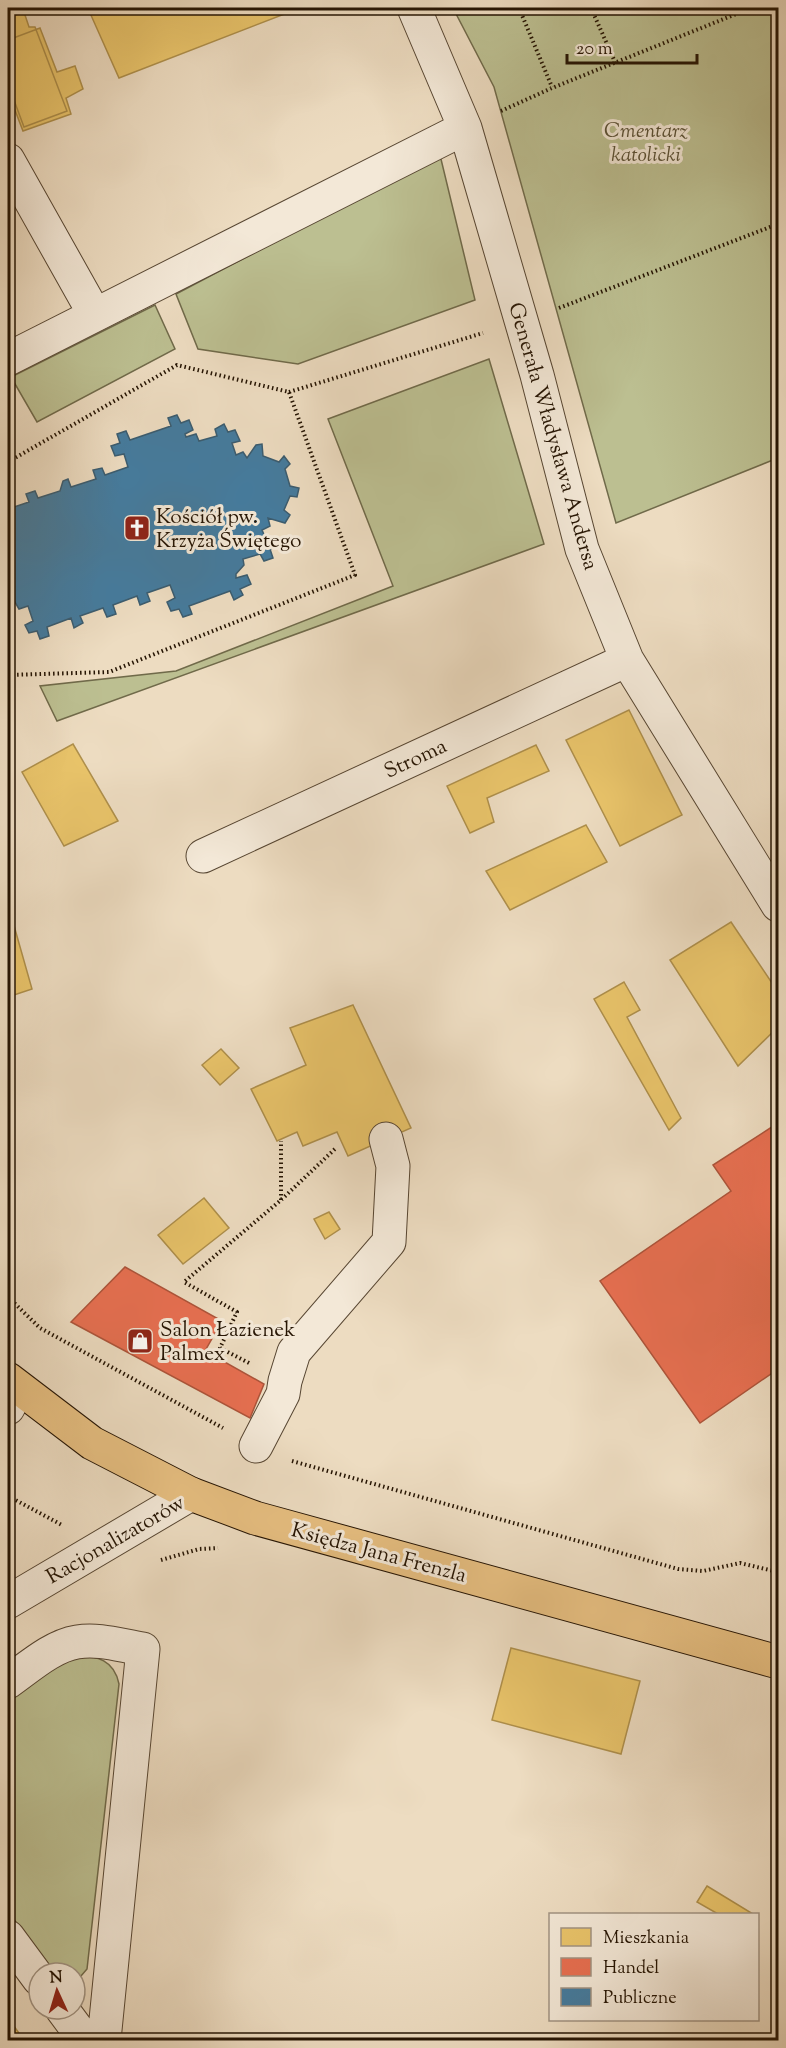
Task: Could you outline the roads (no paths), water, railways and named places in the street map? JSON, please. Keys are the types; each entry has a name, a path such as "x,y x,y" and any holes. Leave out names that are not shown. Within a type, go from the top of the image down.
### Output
{"main road":[{"name":"Księdza Jana Frenzla","path":"11,1392 92,1443 192,1494 255,1518 778,1662"}],"street":[{"name":"Generała Władysława Andersa","path":"414,8 465,128 522,322 582,549 627,660 778,905"},
{"path":"8,359 465,128"},
{"path":"8,160 95,315"},
{"name":"Stroma","path":"203,856 627,660"},
{"path":"256,1446 283,1394 294,1352 389,1242 393,1166 386,1139"},
{"name":"Racjonalizatorów","path":"8,1602 192,1494"},
{"path":"8,1682 54,1651 76,1642 100,1642 143,1649 104,2040"},
{"path":"8,1937 27,1963"},
{"path":"71,2021 85,2040"}],"place":[{"name":"Kościół pw. Krzyża Świętego","path":"137,528"},
{"name":"Salon Łazienek Palmex","path":"140,1341"}],"park label":[{"name":"Cmentarz katolicki","path":"646,142"}]}
